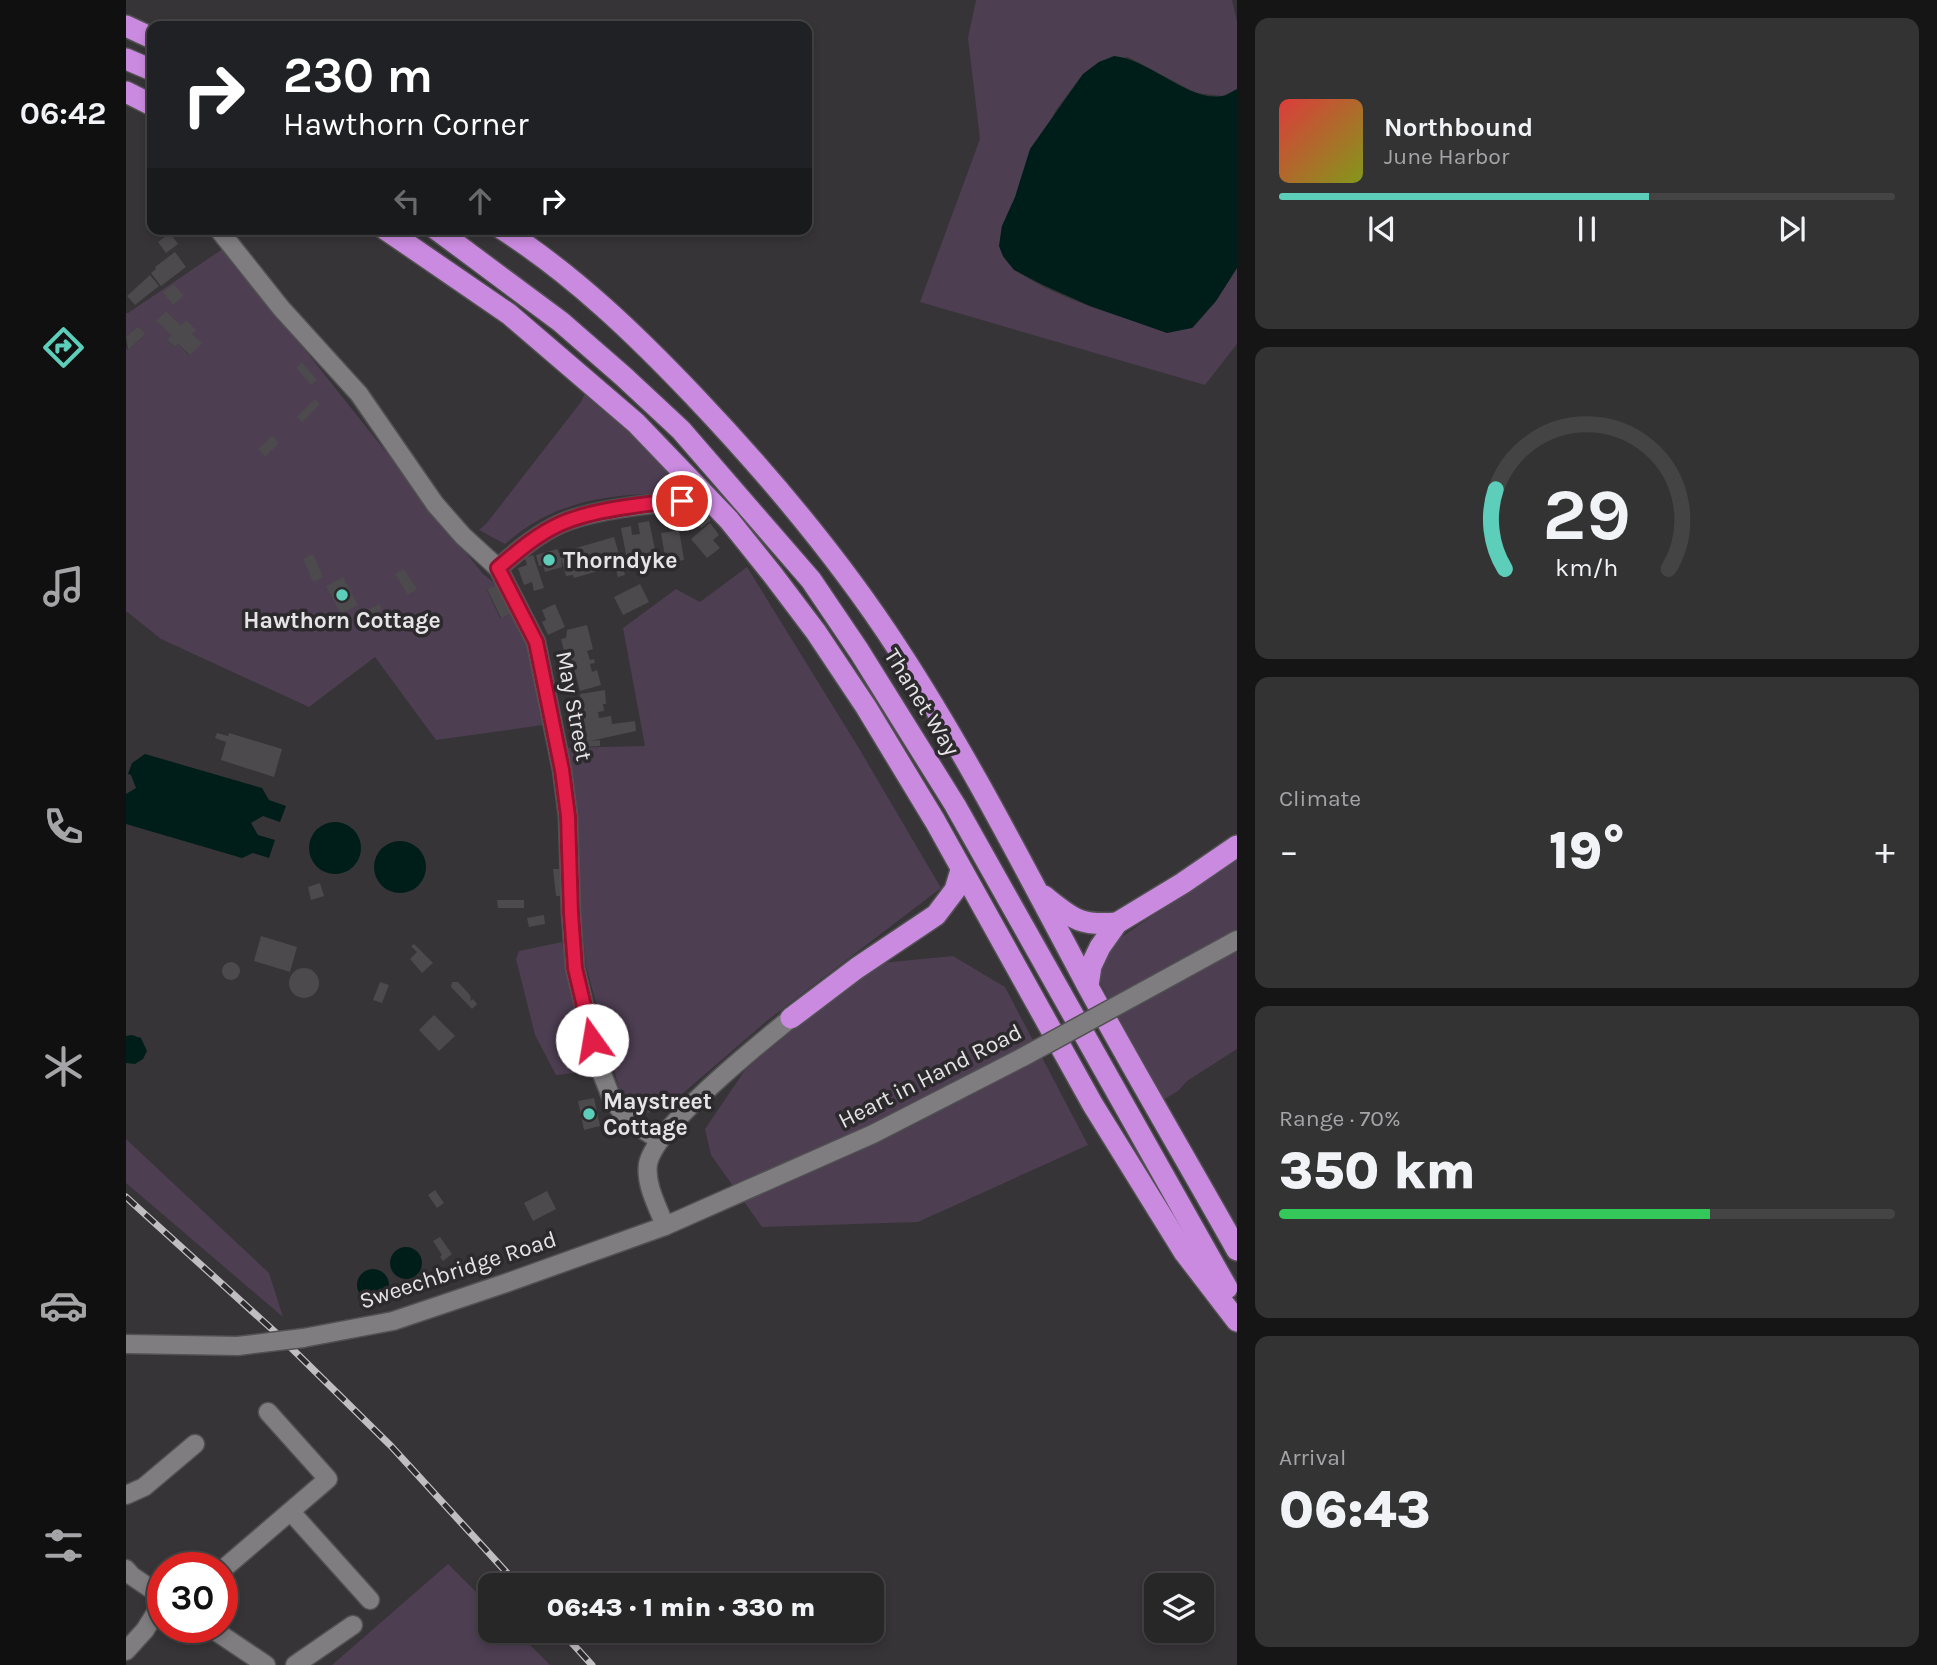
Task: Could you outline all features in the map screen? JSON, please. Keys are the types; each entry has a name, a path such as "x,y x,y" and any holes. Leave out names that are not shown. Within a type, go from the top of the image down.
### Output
{"highway":[{"path":"126,26 147,36"},
{"path":"126,59 147,69"},
{"path":"126,92 147,102"},
{"path":"394,235 509,314 636,423 729,520 816,632 866,706 1093,1105 1184,1252 1237,1321"},
{"name":"Thanet Way","path":"444,235 551,314 681,430 811,580 859,650 955,805 1237,1305"},
{"name":"Thanet Way","path":"510,235 596,300 656,356 748,453 804,519 899,650 1004,828 1088,986 1237,1250"},
{"path":"1088,986 1091,966 1100,947 1117,923 1237,846"},
{"path":"792,1018 857,968 936,915 955,890 961,870"},
{"path":"1037,890 1079,922 1092,925 1117,923"},
{"path":"936,915 970,912 988,918"}],"street":[{"name":"May Street","path":"223,235 281,308 359,394 435,504 463,536 498,568 536,642 562,770 568,816 575,968 598,1064 612,1099 627,1119 659,1140"},
{"path":"498,568 530,541 562,523 622,509 682,501"},
{"name":"Heart in Hand Road","path":"635,1237 873,1135 1237,940"},
{"path":"665,1226 649,1182 651,1153 659,1140 694,1103 792,1018"},
{"name":"Sweechbridge Road","path":"126,1343 238,1346 303,1338 393,1321 635,1237"},
{"path":"238,1557 328,1479 268,1412"},
{"path":"126,1495 149,1482 195,1444"},
{"path":"291,1512 370,1600"},
{"path":"126,1569 147,1587"},
{"path":"295,1665 353,1625"},
{"path":"126,1651 147,1627"},
{"path":"233,1643 266,1665"}],"shaded area":[{"path":"976,0 1232,0 1237,21 1237,89 1222,96 1196,93 1128,57 1099,62 1083,74 1056,110 1002,226 1000,238 1002,254 1012,267 1058,294 1123,317 1193,328 1216,301 1237,268 1237,344 1205,385 920,302 980,139 968,38"},
{"path":"1114,56 1141,64 1196,93 1222,96 1237,89 1237,268 1216,301 1192,328 1167,333 1090,306 1014,270 999,246 1002,226 1015,197 1030,149 1083,74 1099,62"},
{"path":"224,248 483,574 497,585 487,590 500,618 510,614 530,648 543,725 436,740 375,657 309,707 161,639 126,611 126,348 128,350 146,334 138,326 126,337 128,313","holes":["166,311 181,325 186,321 192,334 201,343 189,355 178,344 175,347 167,340 171,335 157,321"]},
{"path":"586,391 679,475 667,493 601,499 561,509 542,518 505,544 479,530 581,402"},
{"path":"747,567 941,888 768,1020 667,1107 638,1116 620,1092 586,966 564,748 645,746 623,628 676,589 700,602"},
{"path":"145,754 262,788 269,800 286,806 280,822 263,816 251,823 258,835 275,840 269,858 253,853 242,858 126,824 126,794 136,788 131,775 128,774 132,763"},
{"path":"335,822 345,824 353,830 359,838 359,858 353,866 345,872 335,874 325,872 317,866 311,858 309,848 311,838 317,830 325,824"},
{"path":"400,841 410,843 418,849 424,857 424,877 418,885 410,891 400,893 390,891 382,885 376,877 374,867 376,857 382,849 390,843"},
{"path":"1237,856 1237,1049 1163,1100 1095,973 1109,946"},
{"path":"562,942 592,1071 556,1075 535,1035 516,959 519,951"},
{"path":"953,956 1005,987 1088,1145 918,1222 762,1227 711,1155 705,1129 745,1070 798,1025 881,963"},
{"path":"126,1036 141,1038 147,1051 143,1059 135,1064 126,1063"},
{"path":"126,1139 269,1273 283,1317 126,1183"},
{"path":"406,1247 417,1252 422,1263 417,1274 406,1279 395,1274 390,1263 395,1252"},
{"path":"373,1269 384,1274 389,1285 384,1296 373,1301 362,1296 357,1285 362,1274"},
{"path":"448,1564 478,1594 478,1643 528,1643 550,1665 332,1665"}],"building":[{"path":"171,235 178,244 166,253 158,242"},
{"path":"175,252 186,267 161,286 151,273"},
{"path":"150,275 159,286 135,305 127,296"},
{"path":"174,284 184,296 173,305 163,292"},
{"path":"166,311 181,325 186,320 196,330 192,334 202,343 190,355 178,344 175,347 167,340 171,335 156,321"},
{"path":"138,326 146,334 128,350 126,337"},
{"path":"302,362 317,380 311,385 296,368"},
{"path":"315,399 320,404 302,422 297,417"},
{"path":"272,436 279,443 265,457 258,449"},
{"path":"703,510 711,520 701,528 693,519"},
{"path":"649,521 656,554 627,560 621,528 631,526 632,535 640,534 638,523"},
{"path":"710,523 719,535 713,540 720,548 707,558 691,539"},
{"path":"679,530 684,560 666,563 661,533"},
{"path":"614,537 625,575 618,577 615,566 574,578 573,575 566,576 561,558 562,567 545,572 543,565 539,566 536,555 557,549 559,553"},
{"path":"313,554 323,577 313,582 303,559"},
{"path":"533,555 544,588 534,591 532,582 524,585 518,568 527,565 525,558"},
{"path":"404,569 417,589 408,595 395,574"},
{"name":"Hawthorn Cottage","path":"343,577 358,605 341,614 326,586"},
{"path":"640,584 649,602 623,615 614,597"},
{"path":"497,585 510,614 501,618 487,589"},
{"path":"380,604 382,610 365,618 362,612"},
{"path":"555,604 565,627 548,635 542,622 546,620 542,610"},
{"path":"587,625 593,649 587,651 590,660 594,659 595,663 590,664 592,672 597,670 601,685 580,691 570,653 565,654 561,639 566,638 567,630"},
{"path":"605,690 606,704 603,704 604,711 598,712 599,718 611,716 612,724 635,721 636,731 590,741 600,740 600,746 578,747 578,742 587,741 580,694"},
{"path":"217,733 228,736 229,733 282,749 274,777 221,760 226,742 215,738"},
{"path":"553,869 559,869 562,896 556,896"},
{"path":"320,883 324,896 311,900 308,887"},
{"path":"497,900 524,900 524,908 498,908"},
{"path":"544,915 545,924 529,927 527,918"},
{"path":"261,936 297,947 290,972 254,961"},
{"path":"414,944 433,963 422,973 410,959 417,952 411,946"},
{"path":"231,962 237,965 240,971 237,977 231,980 225,977 222,971 225,965"},
{"path":"304,968 315,972 319,983 315,994 304,998 293,994 289,983 293,972"},
{"path":"380,982 389,985 382,1003 373,1000"},
{"path":"452,982 458,982 470,995 471,1001 473,999 477,1004 472,1009 451,987"},
{"path":"434,1015 455,1036 439,1051 419,1030"},
{"name":"Maystreet Cottage","path":"594,1098 600,1126 584,1130 578,1101"},
{"path":"435,1190 444,1203 437,1208 428,1195"},
{"path":"547,1191 556,1209 533,1221 524,1203"},
{"path":"440,1237 452,1254 443,1261 433,1241"}],"railway":[{"path":"126,1197 274,1331 391,1446 507,1573"},
{"path":"572,1643 592,1665"}],"place":[{"name":"Thorndyke","path":"549,560"},
{"name":"Hawthorn Cottage","path":"342,595"},
{"name":"Maystreet Cottage","path":"589,1114"}],"route":[{"path":"592,1040 575,968 568,816 562,770 536,642 498,568 530,541 562,523 622,509 682,501"}]}
